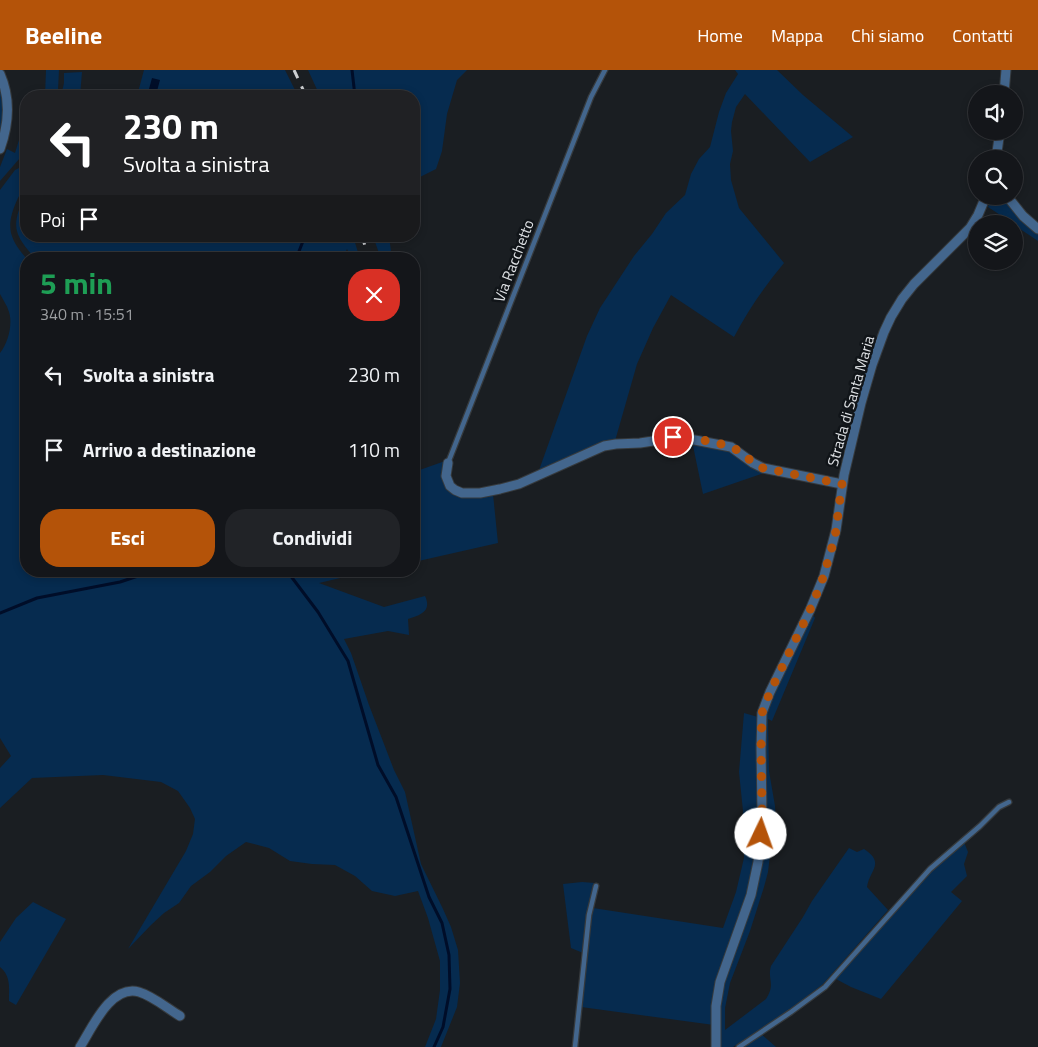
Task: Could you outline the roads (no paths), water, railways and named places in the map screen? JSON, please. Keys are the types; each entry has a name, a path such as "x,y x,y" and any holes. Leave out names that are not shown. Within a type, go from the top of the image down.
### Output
{"street":[{"path":"1005,85 1006,70"},
{"path":"0,74 6,90 8,110 6,130 0,149"},
{"name":"Strada di Santa Maria","path":"716,1047 716,1006 720,982 752,891 758,862 762,814 762,713 822,581 835,537 842,484 866,384 877,350 891,317 902,299 914,284 970,228 982,205"},
{"path":"1014,205 1027,220 1038,229"},
{"path":"448,463 446,478 452,488 462,493 486,492 519,484 604,446 640,443 677,436 731,447 763,468 842,484"},
{"path":"80,1047 110,1002 125,992 144,994 180,1016"}],"lane":[{"name":"Via Racchetto","path":"448,463 588,105 605,70"},
{"path":"739,1047 791,1012 825,986 930,869 999,807 1009,802"},
{"path":"575,1047 590,915 596,886"}],"waterway":[{"path":"352,70 354,90"},
{"path":"299,252 303,242"},
{"path":"0,613 37,598 120,582 135,577"},
{"path":"292,577 318,612 348,661 378,765 396,797 429,897 442,923 449,955 450,989 443,1027 434,1047"}],"railway":[{"path":"294,70 303,90"},
{"path":"364,242 367,252"}]}
